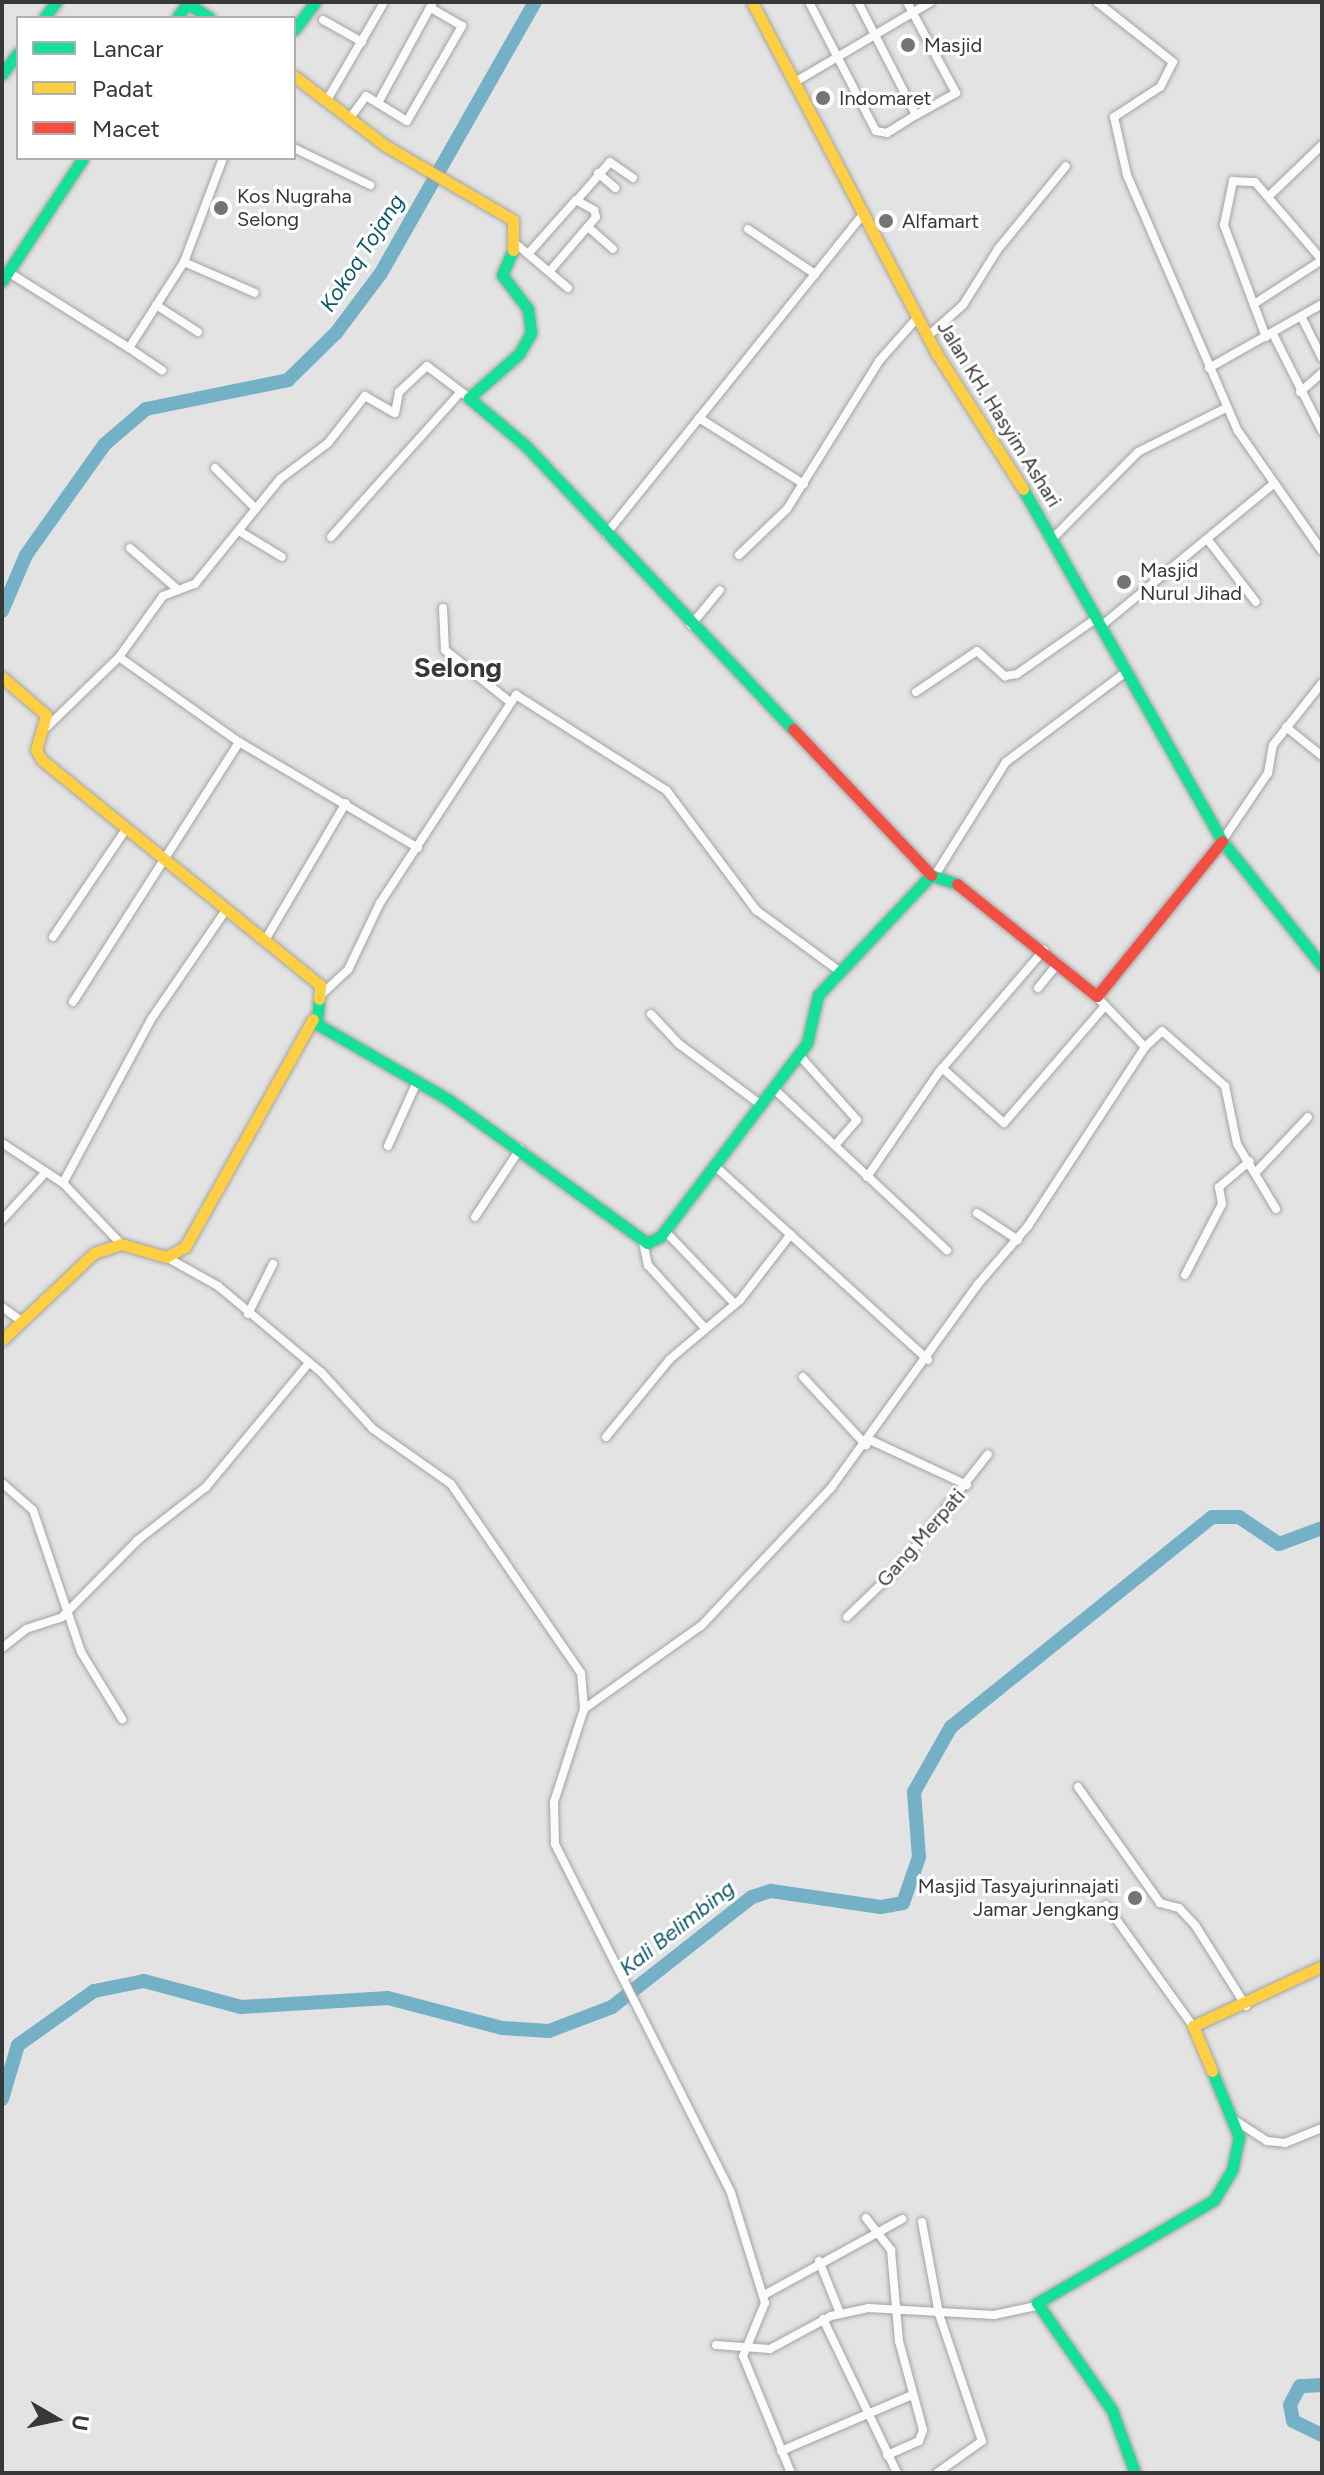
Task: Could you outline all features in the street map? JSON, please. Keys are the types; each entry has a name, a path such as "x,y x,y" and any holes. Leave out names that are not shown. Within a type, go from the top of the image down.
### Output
{"street":[{"path":"188,2 207,16"},
{"path":"296,27 315,2"},
{"name":"Jalan KH. Hasyim Ashari","path":"752,2 928,336 1053,538 1222,841 1322,966"},
{"path":"809,2 876,131 887,133 956,93 907,2"},
{"path":"858,2 916,115"},
{"path":"795,82 877,37 931,2"},
{"path":"1097,2 1173,62 1166,81 1113,122 1129,182 1172,265 1226,408 1272,485 1322,551"},
{"path":"327,100 383,4"},
{"path":"350,118 363,98 378,103 407,121 462,26 432,5 378,103"},
{"path":"323,20 362,42"},
{"path":"2,74 16,56"},
{"path":"296,77 429,171 458,185 513,220 516,244 502,275 528,309 531,333 519,354 464,395 331,537"},
{"path":"1268,197 1322,145"},
{"path":"296,149 370,185"},
{"path":"82,160 3,279 129,348 162,370"},
{"path":"129,348 184,262 222,160"},
{"path":"528,254 598,173 613,162 633,178"},
{"path":"928,336 972,295 998,249 1066,166"},
{"path":"598,173 615,188"},
{"path":"1254,304 1322,260 1250,178 1239,177 1224,207 1254,304 1322,431"},
{"path":"549,272 588,227 596,213 578,199"},
{"path":"604,536 863,214"},
{"path":"588,227 613,249"},
{"path":"748,229 815,274"},
{"path":"516,244 568,288"},
{"path":"184,262 255,293"},
{"path":"156,305 198,332"},
{"path":"1209,368 1320,308"},
{"path":"1301,316 1322,358"},
{"path":"739,555 804,484 879,361 918,317"},
{"path":"323,993 36,753 47,727 119,657 175,587 195,584 256,509 365,396 395,413 399,392 427,366 526,446 604,536 934,874 1044,950 1096,996 1145,1047"},
{"path":"1300,392 1322,373"},
{"path":"1053,538 1138,452 1226,408"},
{"path":"699,418 804,484"},
{"path":"215,468 256,509"},
{"path":"916,692 977,651 1005,676 1017,674 1099,622 1208,540 1272,485"},
{"path":"239,531 282,557"},
{"path":"1208,540 1256,602"},
{"path":"130,548 175,587"},
{"path":"691,625 720,590"},
{"path":"443,608 445,650 509,701"},
{"path":"119,657 239,742 418,848"},
{"path":"643,1242 665,1231 799,1055 810,1037 811,1007 839,971 934,874 1006,762 1126,672"},
{"path":"2,677 42,710 47,727"},
{"path":"1096,996 1222,841 1268,773 1271,749 1322,683"},
{"path":"166,1257 185,1247 217,1198 313,1019 323,993 348,970 374,913 509,701 516,695 543,706 626,771 667,791 756,910 839,971"},
{"path":"1286,727 1322,756"},
{"path":"73,1002 159,857 239,742"},
{"path":"264,943 346,803"},
{"path":"53,937 126,829"},
{"path":"63,1183 152,1018 224,913"},
{"path":"867,1177 942,1068 1044,950"},
{"path":"1038,988 1058,963"},
{"path":"942,1068 1004,1123 1105,1006"},
{"path":"651,1014 679,1044 761,1105"},
{"path":"313,1019 520,1149 643,1242 648,1265 705,1328"},
{"path":"584,1709 701,1626 868,1442 1018,1240 1145,1047 1162,1031 1225,1086 1235,1106 1235,1139 1257,1171 1276,1209"},
{"path":"799,1055 857,1120 836,1144"},
{"path":"388,1146 417,1082"},
{"path":"773,1088 947,1250"},
{"path":"1257,1171 1308,1117"},
{"path":"2,1143 63,1183 121,1244 166,1257 218,1286 309,1363 373,1429 458,1491 498,1561 581,1673 584,1709 554,1802 552,1832 641,2005 731,2193 764,2295"},
{"path":"475,1217 520,1149"},
{"path":"1185,1275 1222,1204 1219,1187 1250,1161"},
{"path":"715,1166 928,1360"},
{"path":"2,1220 46,1172"},
{"path":"977,1213 1018,1240"},
{"path":"665,1231 735,1304"},
{"path":"606,1437 705,1328 735,1304 791,1234"},
{"path":"2,1340 94,1253 121,1244"},
{"path":"248,1314 273,1264"},
{"path":"2,1307 21,1321"},
{"path":"2,1648 66,1613 138,1540 206,1487 309,1363"},
{"path":"803,1377 868,1442 967,1485"},
{"name":"Gang Merpati","path":"847,1617 967,1485 988,1454"},
{"path":"2,1483 33,1510 66,1613 122,1719"},
{"path":"1078,1787 1160,1903 1179,1908 1195,1925 1246,2007"},
{"path":"716,2345 743,2350 782,2345 823,2319 840,2313 898,2309 939,2314 1036,2306 1092,2266 1203,2209 1232,2170 1236,2121 1193,2026 1106,1905"},
{"path":"1193,2026 1246,2007 1322,1966"},
{"path":"1236,2121 1267,2141 1322,2128"},
{"path":"866,2218 881,2231 894,2263 898,2309 922,2437 887,2455"},
{"path":"791,2473 743,2350 764,2295 819,2261 902,2219"},
{"path":"922,2222 939,2314 982,2441 937,2473"},
{"path":"819,2261 840,2313"},
{"path":"1036,2306 1112,2410 1135,2473"},
{"path":"823,2319 897,2473"},
{"path":"781,2451 868,2418 912,2395"}],"waterway":[{"name":"Kokoq Tojang","path":"2,611 26,555 105,444 146,409 288,380 336,333 381,273 535,2"},
{"name":"Kali Belimbing","path":"2,2099 18,2045 94,1991 144,1981 241,2007 388,1998 502,2028 549,2031 612,2007 752,1897 771,1891 881,1907 903,1903 919,1857 914,1792 951,1727 1212,1517 1239,1517 1279,1544 1322,1528"},
{"path":"1322,2385 1300,2386 1290,2405 1293,2421 1322,2435"}],"traffic: fast":[{"path":"46,16 56,2"},
{"path":"186,2 207,16"},
{"path":"178,16 188,2"},
{"path":"296,27 315,2"},
{"path":"2,74 16,56"},
{"path":"2,281 82,160"},
{"path":"513,250 502,275 528,309 531,333 519,354 469,398 526,446 793,729"},
{"path":"1023,489 1222,841 1322,966"},
{"path":"319,999 317,1024 449,1100 647,1243 660,1237 807,1043 818,995 931,875 957,884"},
{"path":"1135,2473 1112,2410 1037,2303 1214,2200 1232,2170 1239,2137 1212,2071"}],"traffic: slow":[{"path":"752,2 937,354 1023,489"},
{"path":"296,78 386,146 513,220 513,250"},
{"path":"2,677 46,715 36,750 42,760 320,985 319,999"},
{"path":"2,1340 94,1253 121,1244 166,1257 185,1247 313,1019"},
{"path":"1212,2071 1193,2026 1322,1966"}],"traffic: jam":[{"path":"793,729 931,875"},
{"path":"957,884 1097,996 1222,841"}],"place":[{"name":"Masjid","path":"908,45"},
{"name":"Indomaret","path":"823,98"},
{"name":"Kos Nugraha Selong","path":"221,208"},
{"name":"Alfamart","path":"886,221"},
{"name":"Masjid Nurul Jihad","path":"1124,582"},
{"name":"Masjid Tasyajurinnajati Jamar Jengkang","path":"1135,1898"}],"district":[{"name":"Selong","path":"458,667"}]}
